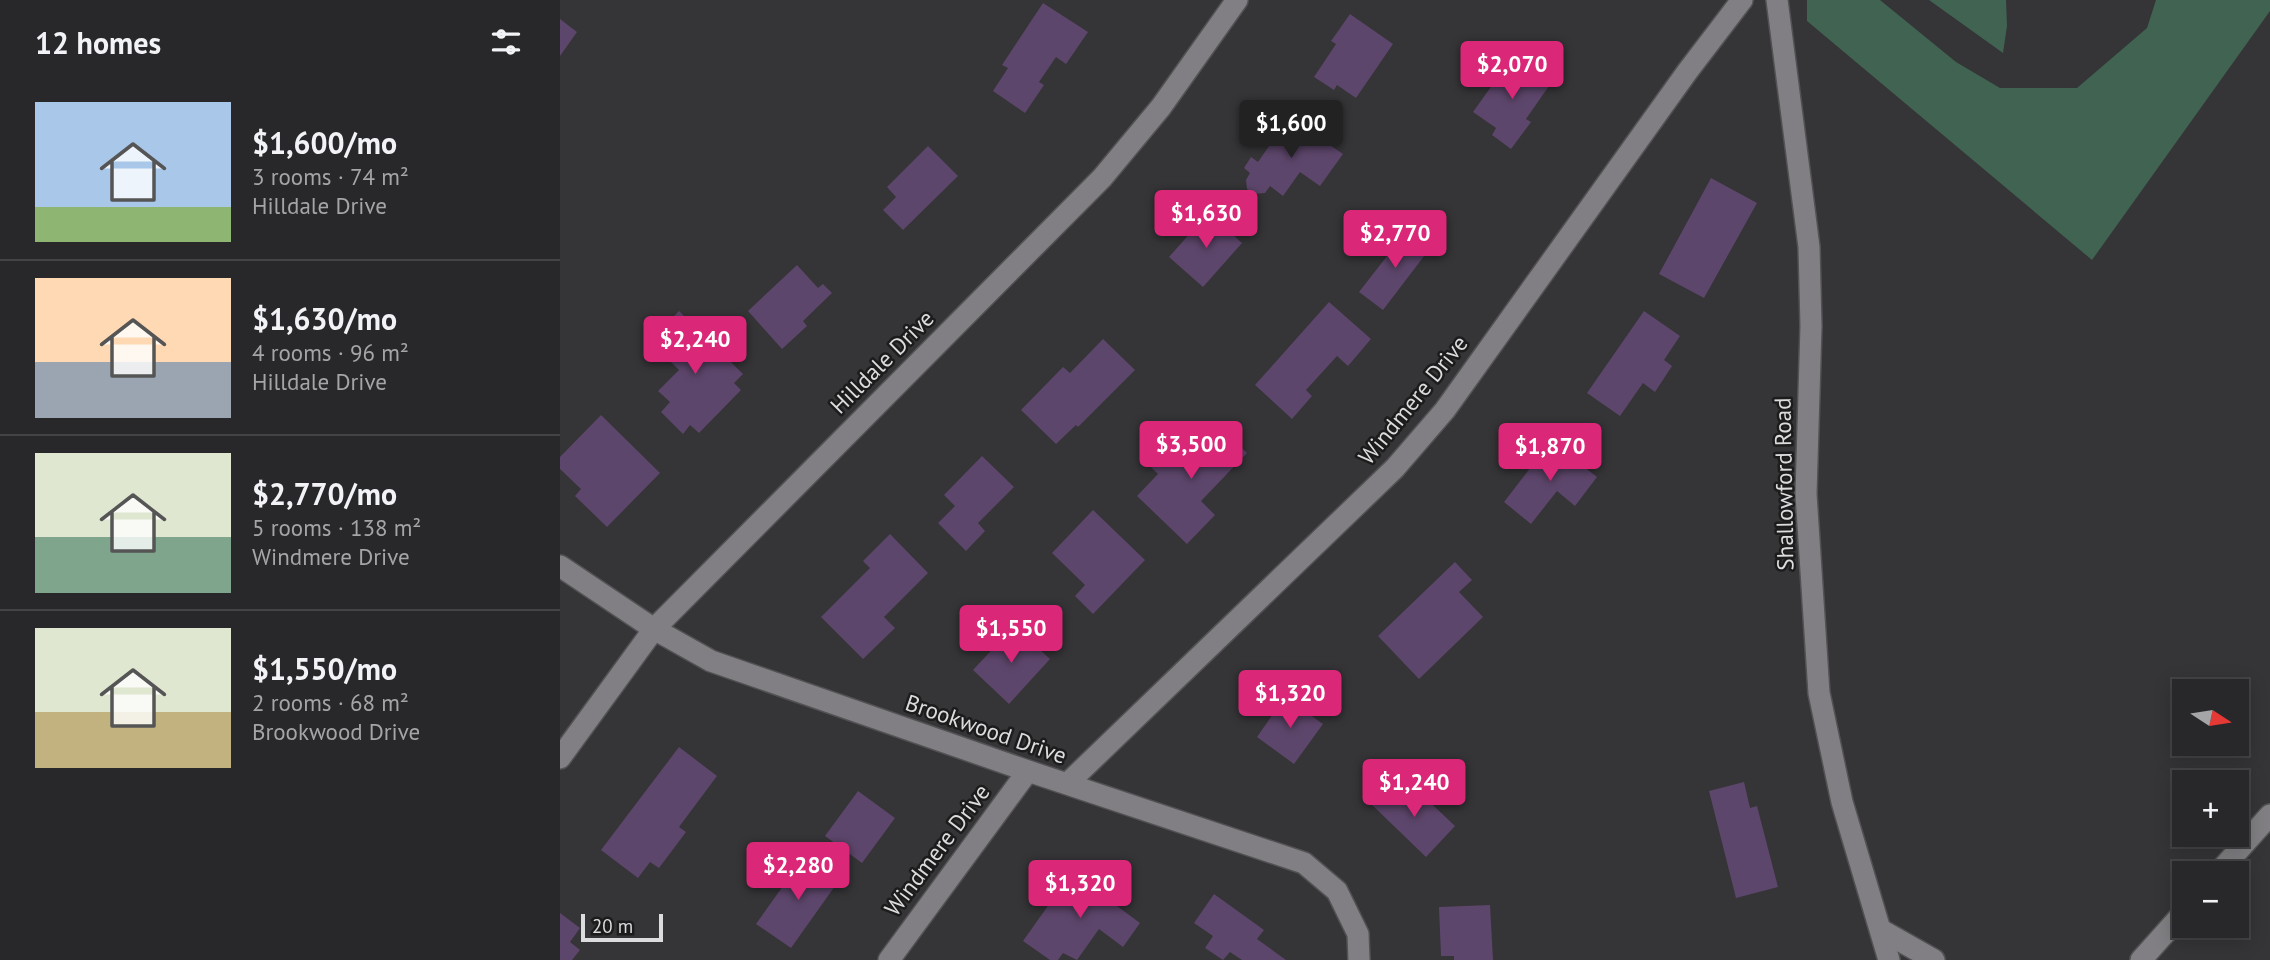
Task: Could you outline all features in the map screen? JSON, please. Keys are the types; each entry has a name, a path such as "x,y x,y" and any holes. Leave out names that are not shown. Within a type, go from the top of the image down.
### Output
{"street":[{"name":"Hilldale Drive","path":"560,758 654,629 1102,177 1161,107 1237,0"},
{"name":"Windmere Drive","path":"1067,784 1395,468 1445,410 1687,72 1742,0"},
{"name":"Shallowford Road","path":"1777,0 1809,247 1811,326 1806,494 1819,693 1842,802 1889,960"},
{"name":"Brookwood Drive","path":"560,566 654,629 711,661 1304,863 1338,891 1358,934 1359,960"},
{"name":"Windmere Drive","path":"889,960 1028,771"},
{"path":"2229,861 2270,816"},
{"path":"2141,960 2172,925"},
{"path":"1881,930 1934,960"}],"green space":[{"path":"1807,0 1880,0 1956,62 2000,88 2077,88 2147,28 2156,0 2270,0 2270,11 2092,260 1807,21"},
{"path":"1929,0 2006,0 2007,26 2003,53"}],"building":[{"path":"1043,3 1088,32 1066,64 1056,57 1039,82 1044,85 1025,113 993,91 1008,68 1002,65"},
{"path":"1350,14 1393,44 1356,98 1337,85 1334,90 1314,77 1336,44 1331,41"},
{"path":"560,19 577,32 560,56"},
{"path":"1513,56 1551,83 1526,119 1531,122 1511,149 1492,135 1496,128 1473,112"},
{"path":"1289,117 1343,154 1320,186 1300,172 1283,196 1270,186 1265,193 1253,194 1247,189 1246,180 1250,173 1244,168 1251,157 1258,162"},
{"path":"928,146 958,176 903,230 883,210 896,197 887,187"},
{"path":"1711,178 1757,203 1704,298 1659,274"},
{"path":"1208,213 1242,243 1203,287 1169,257"},
{"path":"1408,229 1431,247 1383,310 1359,292"},
{"path":"797,265 818,288 823,284 832,293 803,321 807,326 782,349 748,311"},
{"path":"1329,302 1371,339 1348,366 1337,356 1306,390 1312,396 1292,419 1255,385"},
{"path":"679,311 743,374 734,383 741,390 699,433 690,425 683,434 661,412 670,402 658,391 679,370 650,341"},
{"path":"1644,311 1680,336 1664,360 1672,366 1655,392 1643,383 1620,416 1587,393"},
{"path":"1103,339 1135,370 1078,427 1076,425 1056,444 1021,410 1063,367 1070,373"},
{"path":"601,415 660,473 607,527 575,496 581,489 560,469 560,457"},
{"path":"1214,421 1247,453 1201,501 1215,515 1187,544 1137,496 1158,474 1151,467 1169,448 1179,458"},
{"path":"1551,441 1597,477 1575,506 1557,491 1531,524 1504,502"},
{"path":"982,456 1014,487 978,523 985,531 966,551 938,523 955,506 944,495"},
{"path":"1093,510 1145,560 1093,614 1075,596 1085,585 1052,553"},
{"path":"890,534 928,573 884,617 895,628 863,659 821,617 870,568 863,561"},
{"path":"1455,562 1472,580 1459,592 1483,617 1419,679 1378,636"},
{"path":"1014,626 1050,659 1009,704 973,670"},
{"path":"1285,697 1323,724 1294,764 1257,737"},
{"path":"679,747 717,776 679,827 686,832 659,868 650,862 638,878 601,850"},
{"path":"1744,782 1750,808 1757,806 1778,887 1736,898 1709,791"},
{"path":"1386,786 1403,802 1416,789 1455,826 1426,857 1370,803"},
{"path":"858,791 895,818 862,863 825,836"},
{"path":"805,855 840,879 791,948 756,924"},
{"path":"1072,872 1101,893 1109,882 1125,894 1117,906 1140,923 1123,947 1099,929 1077,960 1063,953 1058,960 1050,960 1023,941"},
{"path":"1214,894 1264,930 1257,939 1286,960 1242,960 1230,952 1223,960 1205,948 1213,936 1194,923"},
{"path":"1490,905 1493,960 1454,960 1454,956 1441,956 1439,907"},
{"path":"560,913 580,928 570,942 580,950 572,960 560,960"}]}
